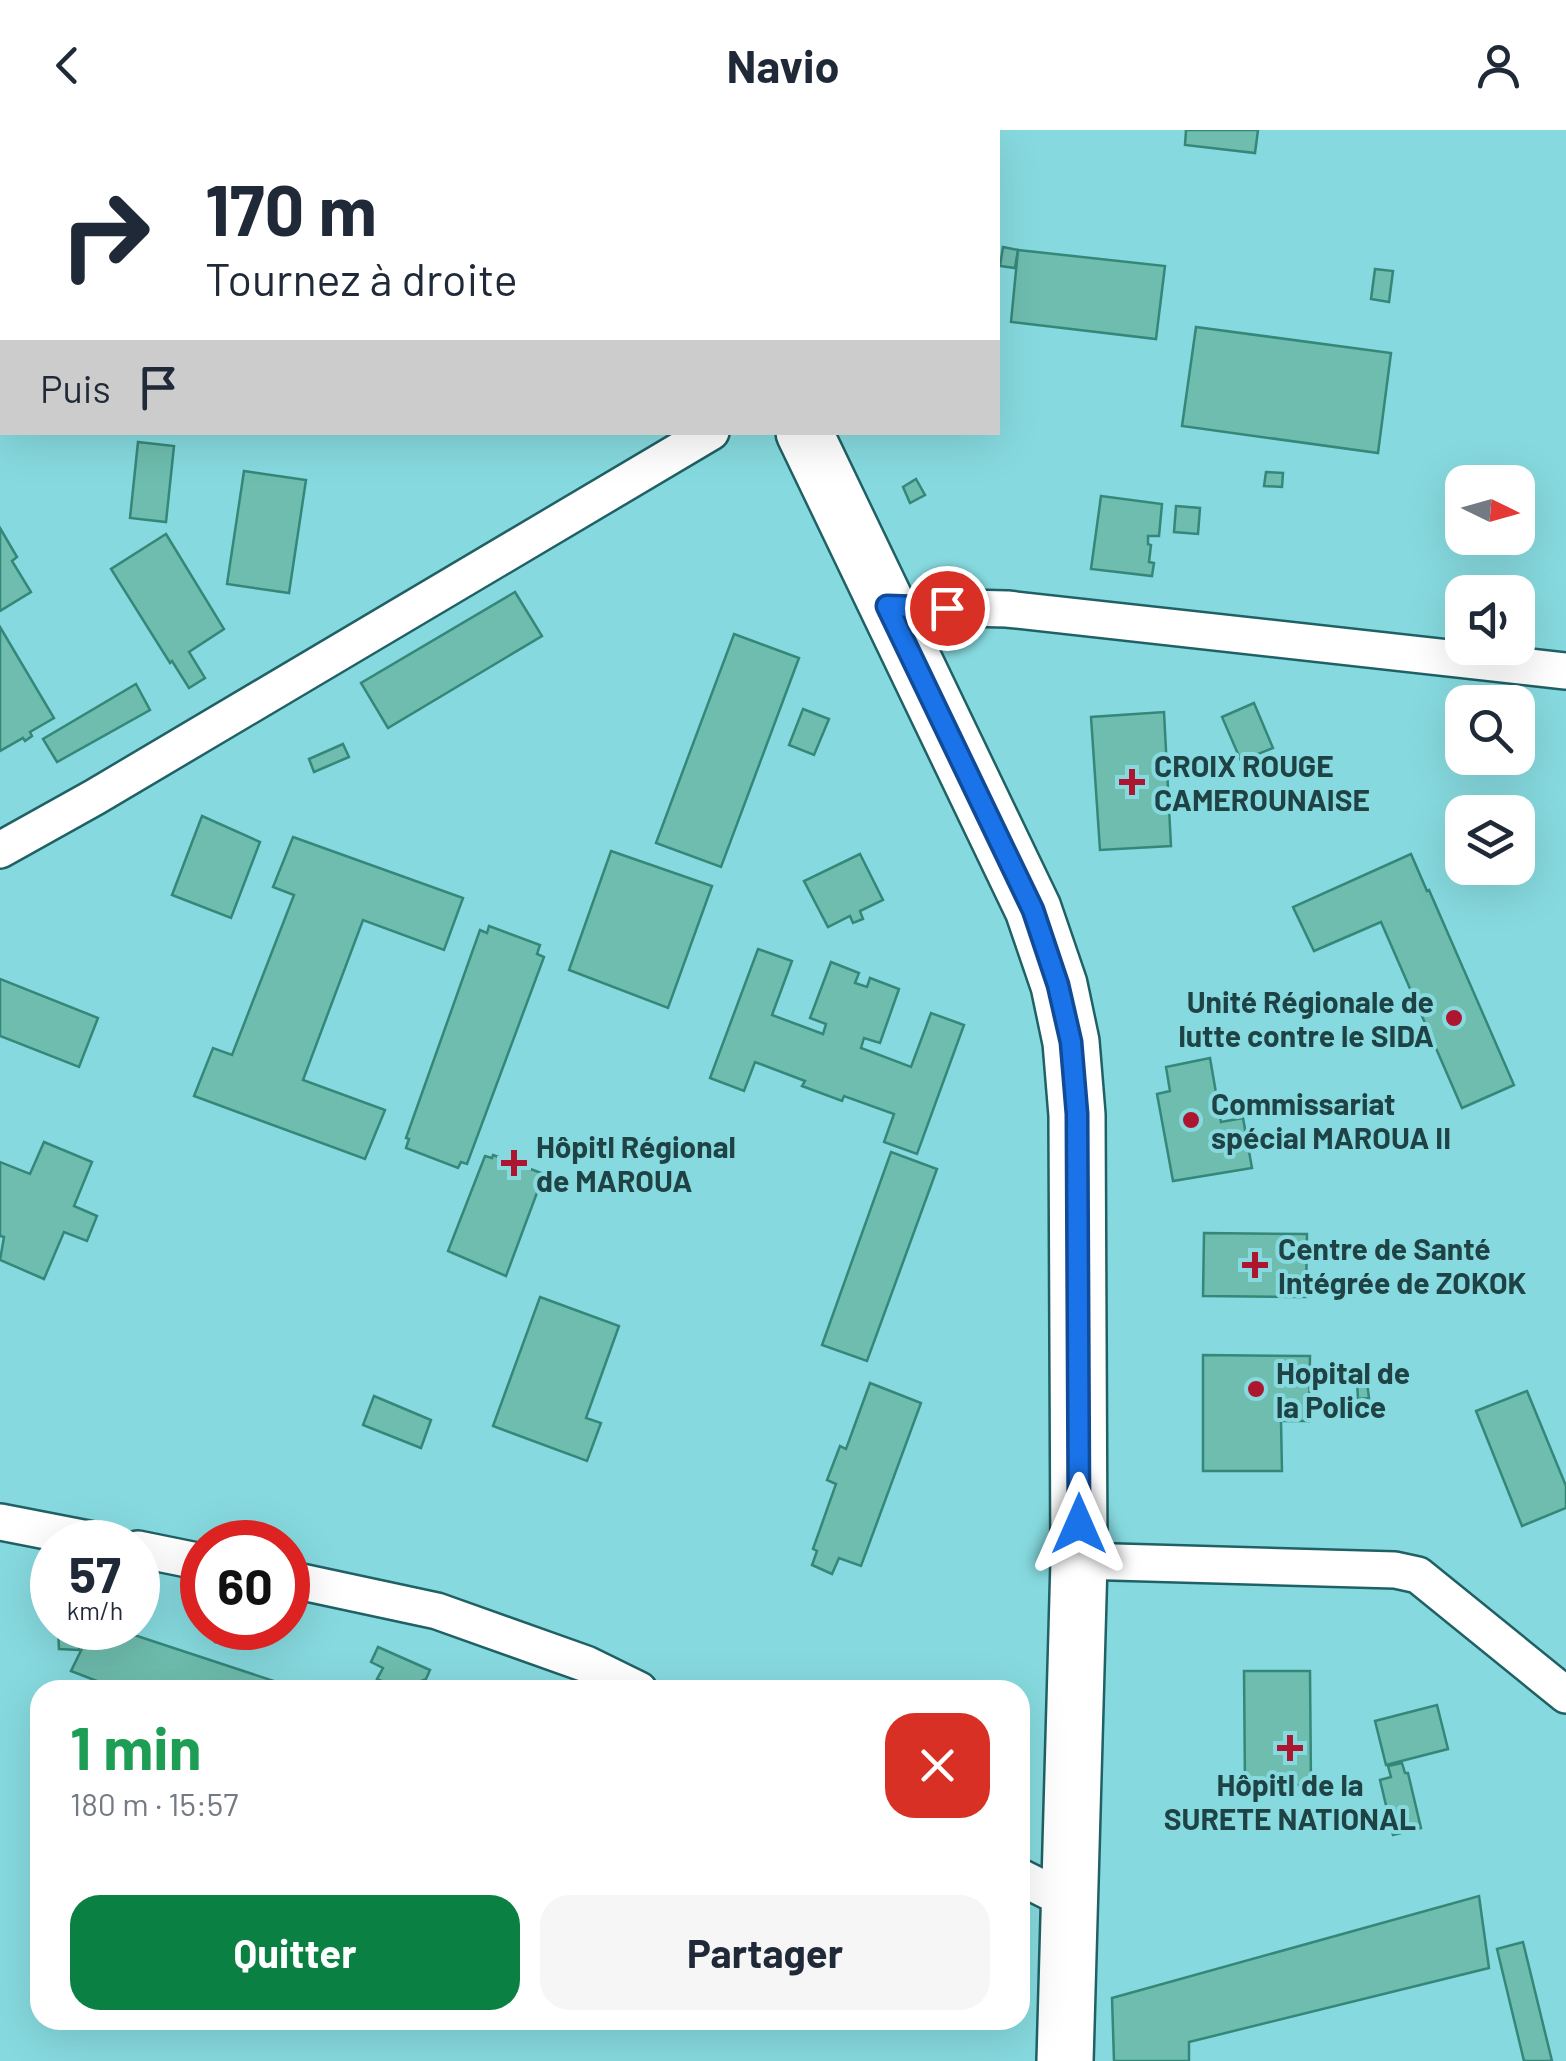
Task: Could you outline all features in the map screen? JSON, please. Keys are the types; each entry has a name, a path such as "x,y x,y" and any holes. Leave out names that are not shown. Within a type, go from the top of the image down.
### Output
{"main road":[{"path":"805,435 1033,910 1058,985 1071,1042 1077,1114 1079,1561 1066,2061"}],"street":[{"path":"0,850 706,435"},
{"path":"887,606 1008,609 1566,671"},
{"path":"0,1522 30,1528"},
{"path":"1079,1561 1396,1570 1418,1575 1566,1695"},
{"path":"310,1584 437,1611 586,1664 619,1680"},
{"path":"1030,1882 1072,1902"}],"building":[{"path":"1186,130 1258,130 1255,153 1185,145"},
{"path":"1003,247 1018,250 1015,268 1000,266"},
{"path":"1018,250 1165,266 1156,339 1011,322"},
{"path":"1375,269 1393,271 1389,302 1371,299"},
{"path":"1196,327 1391,353 1378,453 1182,426"},
{"path":"138,442 174,446 166,522 130,518"},
{"path":"244,471 306,480 289,593 227,584"},
{"path":"1266,472 1283,473 1282,487 1264,486"},
{"path":"916,479 925,495 910,503 903,487"},
{"path":"1101,496 1162,504 1159,536 1148,536 1149,562 1154,563 1152,576 1091,569"},
{"path":"1176,506 1200,508 1198,534 1174,532"},
{"path":"0,528 17,557 12,561 31,592 0,611"},
{"path":"166,534 224,629 189,652 205,678 189,688 111,569"},
{"path":"515,592 542,636 388,728 361,683"},
{"path":"0,627 54,718 30,732 32,736 25,741 23,738 0,751"},
{"path":"734,634 799,658 721,867 656,843"},
{"path":"136,684 150,710 57,762 43,739"},
{"path":"1254,703 1273,748 1241,761 1222,717"},
{"path":"803,709 829,719 814,755 789,745"},
{"name":"CROIX ROUGE CAMEROUNAISE","path":"1164,712 1171,846 1100,850 1091,717"},
{"path":"343,744 349,757 314,772 309,759"},
{"path":"202,816 260,842 231,918 172,895"},
{"path":"293,837 463,898 444,950 363,920 303,1080 385,1110 365,1159 194,1096 213,1048 232,1055 294,895 273,887"},
{"path":"611,851 712,886 668,1008 569,970"},
{"path":"860,854 883,900 860,911 863,919 853,923 850,916 828,927 804,881"},
{"name":"Unité Régionale de lutte contre le SIDA","path":"1411,854 1514,1085 1462,1108 1381,922 1314,951 1293,907"},
{"path":"489,926 540,945 537,954 544,957 467,1164 461,1162 458,1168 406,1148 406,1138 480,930 487,933"},
{"path":"758,949 792,961 772,1015 823,1034 826,1024 810,1018 831,962 859,973 855,983 867,987 870,978 899,989 880,1043 864,1038 861,1048 911,1067 931,1013 964,1025 917,1154 884,1142 894,1114 844,1096 842,1101 802,1086 805,1081 755,1062 744,1091 710,1078"},
{"path":"0,979 98,1018 79,1067 0,1036"},
{"name":"Commissariat spécial MAROUA II","path":"1210,1058 1221,1122 1243,1118 1252,1168 1173,1181 1157,1094 1170,1091 1166,1067"},
{"path":"44,1142 92,1162 74,1206 97,1216 87,1241 64,1232 44,1279 0,1260 4,1237 0,1236 0,1162 30,1174"},
{"path":"891,1152 937,1169 867,1361 822,1345"},
{"path":"493,1155 544,1174 506,1276 448,1251 485,1156"},
{"name":"Centre de Santé Intégrée de ZOKOK","path":"1204,1233 1307,1234 1306,1297 1203,1296"},
{"path":"540,1297 619,1326 586,1418 601,1423 587,1461 493,1426"},
{"name":"Hopital de la Police","path":"1203,1355 1310,1356 1309,1421 1281,1421 1282,1471 1203,1471"},
{"path":"1357,1382 1367,1382 1369,1398 1358,1399"},
{"path":"870,1383 921,1403 861,1566 839,1558 832,1574 812,1565 817,1551 813,1549 836,1484 827,1480 840,1446 846,1449"},
{"path":"1527,1391 1566,1486 1566,1508 1522,1526 1476,1411"},
{"path":"374,1396 431,1420 421,1448 363,1425"},
{"path":"160,1643 271,1680 94,1680 71,1671 81,1650 160,1650"},
{"path":"378,1647 430,1670 424,1680 379,1680 383,1668 371,1662"},
{"path":"1244,1671 1310,1671 1311,1785 1245,1785"},
{"path":"1437,1705 1448,1749 1386,1765 1375,1721"},
{"path":"1402,1763 1421,1828 1393,1835 1380,1780 1391,1777 1388,1766"},
{"path":"1479,1896 1489,1968 1189,2042 1189,2061 1114,2061 1112,1998"},
{"path":"1523,1942 1552,2061 1524,2061 1497,1949"}],"place":[{"name":"CROIX ROUGE CAMEROUNAISE","path":"1132,782"},
{"name":"Unité Régionale de lutte contre le SIDA","path":"1454,1018"},
{"name":"Commissariat spécial MAROUA II","path":"1191,1120"},
{"name":"Hôpitl Régional de MAROUA","path":"514,1163"},
{"name":"Centre de Santé Intégrée de ZOKOK","path":"1255,1265"},
{"name":"Hopital de la Police","path":"1256,1389"},
{"name":"Hôpitl de la SURETE NATIONAL","path":"1290,1748"}],"route":[{"path":"947,608 887,606 1033,910 1058,985 1071,1042 1077,1114 1079,1524"}]}
